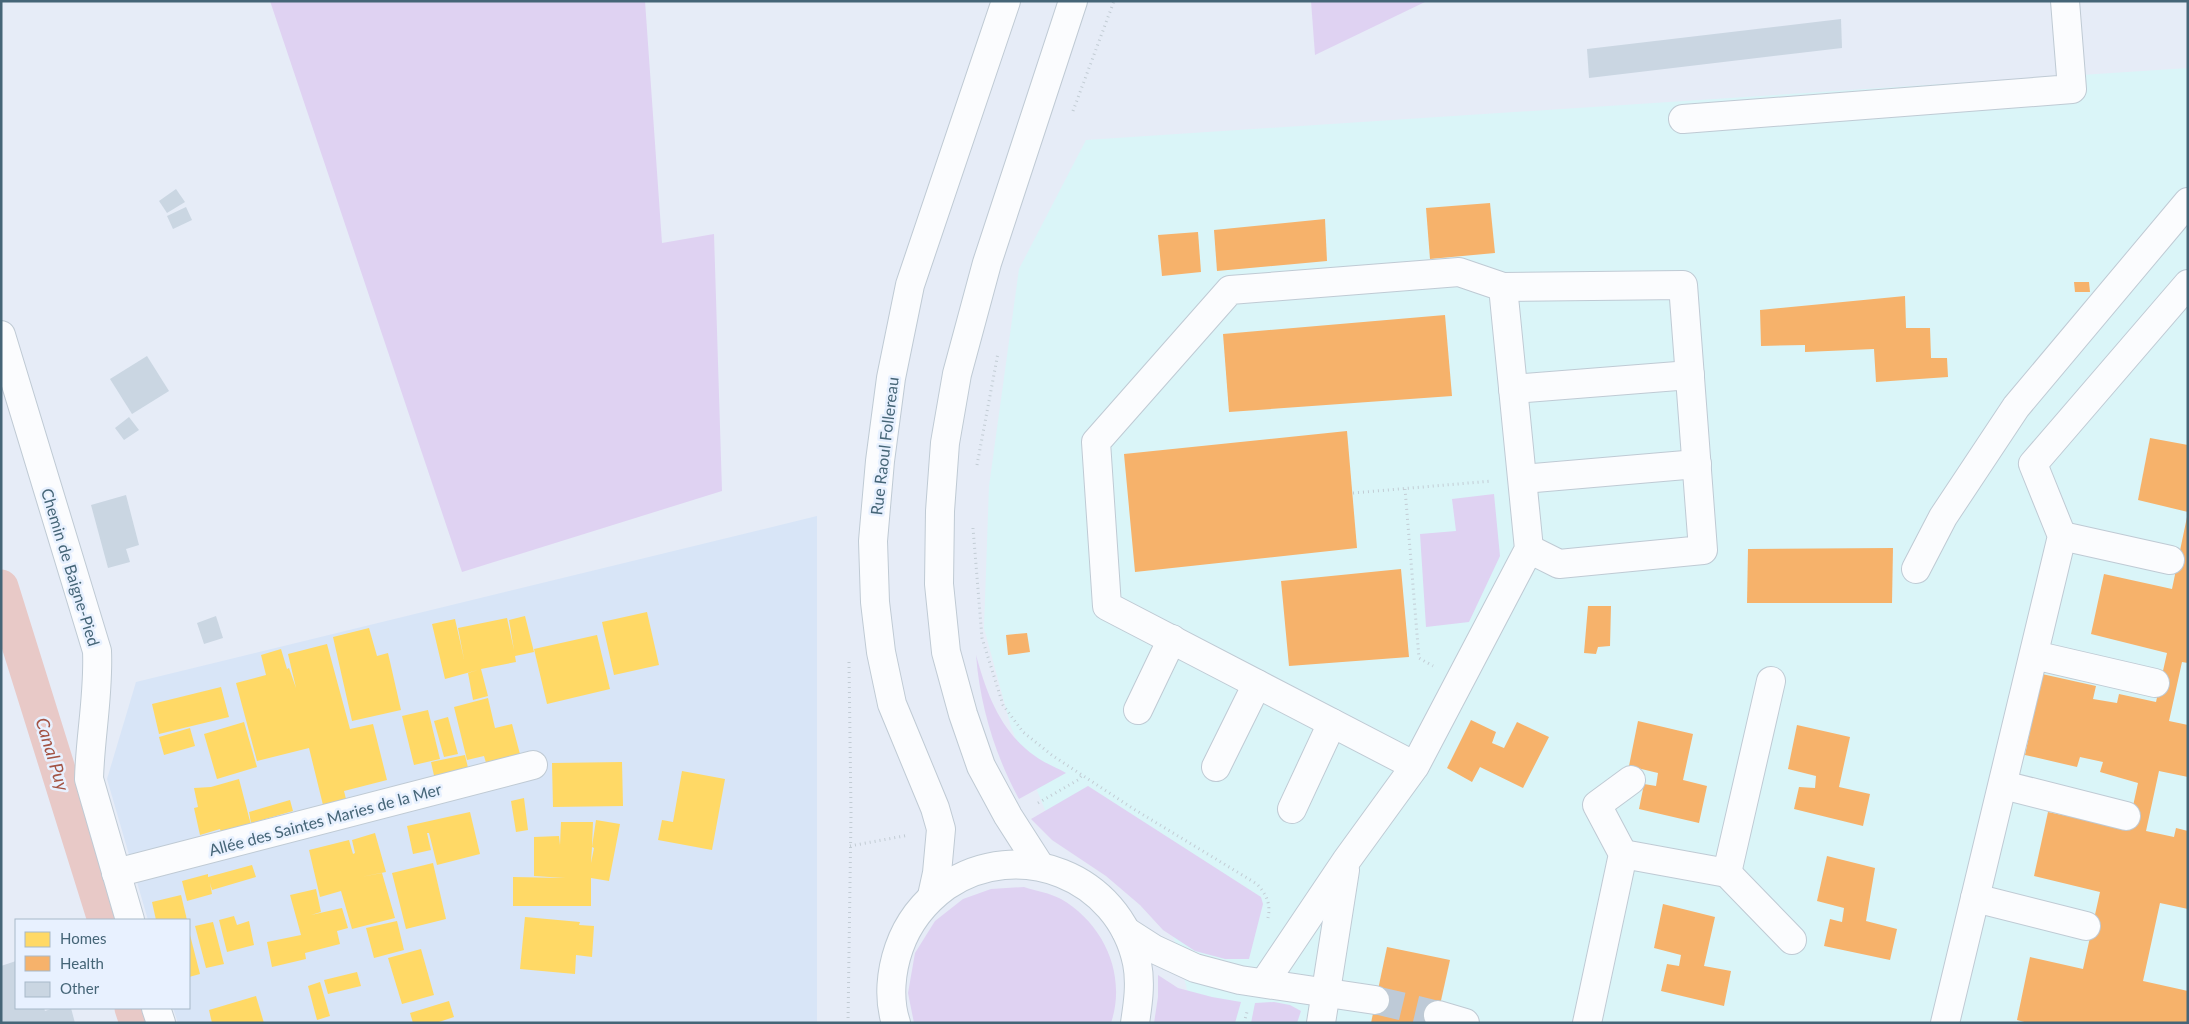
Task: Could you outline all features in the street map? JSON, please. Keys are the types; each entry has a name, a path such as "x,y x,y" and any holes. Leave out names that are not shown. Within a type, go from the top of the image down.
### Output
{"street":[{"name":"Rue Raoul Follereau","path":"932,896 937,873 941,829 935,808 892,704 881,652 875,602 873,541 880,461 891,378 910,285 1006,1"},
{"path":"1040,866 981,766 962,714 946,652 940,584 940,511 945,443 957,374 987,264 1073,1"},
{"path":"1683,119 2072,89 2065,1"},
{"path":"1916,569 1943,517 2016,407 2188,202"},
{"path":"1415,766 1107,606 1096,442 1230,290 1459,272 1503,287 1683,285 1703,550 1559,564 1530,549"},
{"path":"1945,1023 2062,536 2034,464 2188,284"},
{"path":"1264,983 1346,861 1415,766 1530,549 1503,287"},
{"name":"Chemin de Baigne-Pied","path":"1,335 97,651 98,674 89,780 130,919"},
{"path":"1513,388 1690,376"},
{"path":"1522,479 1697,464"},
{"path":"2062,536 2170,560"},
{"path":"1138,710 1172,639"},
{"path":"2034,655 2155,683"},
{"path":"1727,873 1771,680"},
{"path":"1216,766 1257,684"},
{"path":"1292,809 1332,723"},
{"name":"Allée des Saintes Maries de la Mer","path":"116,873 533,765"},
{"path":"1587,1023 1623,854 1597,805 1631,780"},
{"path":"2002,785 2126,816"},
{"path":"1623,854 1727,873 1792,940"},
{"path":"1321,1023 1346,861"},
{"path":"896,1023 891,992 894,963 903,936 918,911 932,896 960,877 986,867 1013,864 1040,866 1066,875 1090,889 1110,908 1126,931 1137,962 1140,995 1134,1023"},
{"path":"1975,898 2086,926"},
{"path":"1126,931 1154,949 1194,968 1240,980 1376,1000"},
{"path":"156,1009 161,1023"},
{"path":"1438,1015 1465,1023"}],"path":[{"path":"1069,120 1114,1"},
{"path":"977,469 999,346"},
{"path":"1353,493 1522,479"},
{"path":"1405,489 1419,658 1460,680"},
{"path":"973,523 982,638 1003,705 1023,732 1053,756 1132,808 1257,884 1267,895 1270,910 1268,920"},
{"path":"1033,806 1078,780 1083,774"},
{"path":"848,1023 850,846 916,834"}],"shaded area":[{"path":"270,1 645,1 662,243 714,234 722,491 462,572"},
{"path":"1311,1 1427,1 1315,55"},
{"path":"2188,68 2188,1023 1182,1023 1190,1001 1164,901 1050,822 1011,727 984,628 989,486 1019,269 1086,140"},
{"path":"1494,494 1500,556 1469,622 1426,627 1420,534 1456,531 1452,499"},
{"path":"817,516 817,1023 178,1023 173,1009 190,1009 190,919 148,919 107,779 136,682"},
{"path":"976,655 985,684 997,712 1013,736 1039,758 1066,773 1019,799 1010,782 990,730 981,693"},
{"path":"1088,786 1261,897 1263,904 1249,959 1225,959 1195,951 1163,930 1140,905 1106,876 1052,840 1031,819"},
{"path":"1024,887 1061,899 1089,922 1100,937 1114,969 1115,1005 1111,1023 914,1023 908,993 915,953 935,921 963,899 991,889"},
{"path":"1158,975 1178,988 1241,1002 1235,1023 1154,1023 1158,997"},
{"path":"1274,1002 1290,1005 1301,1011 1297,1023 1251,1023 1255,1003"}],"building: Homes":[{"path":"647,612 659,665 614,675 602,622"},
{"path":"525,616 534,652 515,656 516,662 481,669 488,696 473,700 468,673 478,670 445,679 432,624 455,619 464,659 458,628 507,618 514,650 509,620"},
{"path":"369,628 377,656 388,653 401,710 352,721 333,637"},
{"path":"597,635 610,689 547,704 534,649"},
{"path":"327,644 350,729 373,724 387,780 344,791 346,799 323,805 309,748 257,761 236,683 266,675 261,655 281,649 287,669 289,668 296,688 288,654"},
{"path":"221,687 229,717 159,734 152,704"},
{"path":"488,698 495,728 512,724 521,758 487,766 484,756 467,760 454,707"},
{"path":"428,710 440,759 414,765 402,716"},
{"path":"448,717 458,754 444,757 434,721"},
{"path":"244,722 257,767 217,779 204,734"},
{"path":"190,728 195,746 164,755 159,737"},
{"path":"465,755 469,772 435,780 431,762"},
{"path":"622,762 623,806 553,807 552,763"},
{"path":"682,771 725,779 712,850 658,840 662,820 673,822"},
{"path":"239,779 251,825 221,832 220,829 200,835 194,808 198,807 194,788 211,787"},
{"path":"524,798 528,830 516,832 511,801"},
{"path":"290,800 293,811 251,823 249,812"},
{"path":"470,812 480,854 437,865 429,833 427,833 431,850 413,854 407,826"},
{"path":"596,820 620,824 609,881 591,878 591,906 513,906 513,877 565,878 534,876 534,837 559,836 560,845 561,822 593,822 592,847","holes":["592,847 594,848 591,863"]},
{"path":"375,833 386,872 361,877 382,873 395,918 352,929 341,891 320,897 309,850 349,840 353,854 355,853 352,840"},
{"path":"433,863 446,919 406,929 392,873"},
{"path":"252,865 256,877 212,890 210,883 212,894 187,901 182,881 208,874 208,877"},
{"path":"316,889 321,912 311,915 342,908 348,928 337,931 340,944 305,953 306,959 272,967 267,942 301,935 290,895"},
{"path":"181,895 187,919 156,919 152,902"},
{"path":"234,916 237,925 249,921 254,945 227,952 219,920"},
{"path":"525,917 580,922 579,925 594,926 592,957 576,955 575,974 520,969"},
{"path":"397,921 404,950 374,958 366,928"},
{"path":"213,922 224,964 206,968 195,926"},
{"path":"190,935 200,974 190,977"},
{"path":"421,949 434,995 402,1004 388,958"},
{"path":"357,972 361,986 328,994 324,980"},
{"path":"320,982 330,1016 317,1020 308,986"},
{"path":"256,996 264,1023 212,1023 209,1010"},
{"path":"449,1001 454,1017 436,1023 413,1023 410,1013"}],"building: Health":[{"path":"1490,203 1495,253 1430,259 1426,208"},
{"path":"1325,219 1327,261 1217,271 1214,230"},
{"path":"1198,232 1201,272 1162,276 1158,235"},
{"path":"2074,282 2089,282 2090,292 2075,292"},
{"path":"1905,296 1906,328 1930,328 1931,358 1947,358 1948,377 1876,382 1874,349 1805,352 1805,345 1761,346 1760,310"},
{"path":"1445,315 1452,396 1229,412 1223,334"},
{"path":"1347,431 1357,548 1135,572 1124,454"},
{"path":"2150,438 2188,445 2188,512 2138,500"},
{"path":"2187,517 2188,663 2182,662 2169,721 2188,725 2188,777 2159,771 2146,831 2174,837 2176,828 2188,831 2188,909 2160,903 2143,981 2188,991 2188,1023 2028,1023 2017,1020 2030,957 2083,969 2100,892 2034,876 2048,812 2128,829 2138,783 2100,772 2103,762 2080,757 2077,767 2025,755 2042,674 2096,686 2093,699 2117,703 2119,694 2156,702 2167,653 2091,634 2104,574 2172,589"},
{"path":"1893,548 1892,603 1747,603 1748,549"},
{"path":"1401,569 1409,657 1289,666 1281,581"},
{"path":"1588,606 1611,606 1610,646 1598,647 1596,654 1584,653"},
{"path":"1027,633 1030,652 1008,655 1006,635"},
{"path":"1471,720 1496,732 1492,743 1504,748 1517,722 1549,737 1523,788 1480,767 1472,782 1447,768"},
{"path":"1638,721 1693,734 1683,780 1707,786 1699,823 1639,809 1644,784 1656,786 1658,773 1629,766"},
{"path":"1797,725 1850,737 1839,787 1870,794 1863,826 1794,809 1799,787 1815,788 1816,776 1788,769"},
{"path":"1827,856 1875,868 1866,921 1897,929 1890,960 1824,946 1830,919 1842,922 1844,908 1817,901"},
{"path":"1663,904 1715,917 1704,966 1731,971 1724,1006 1661,991 1667,964 1679,966 1681,955 1654,948"},
{"path":"1387,947 1450,960 1436,1023 1371,1023"}],"building: Other":[{"path":"1841,19 1842,48 1589,78 1587,49"},
{"path":"176,189 185,202 167,213 159,201"},
{"path":"186,207 192,220 173,229 167,216"},
{"path":"147,356 169,391 132,414 110,379"},
{"path":"129,417 139,430 124,440 115,428"},
{"path":"126,495 139,545 126,549 130,562 108,568 91,505"},
{"path":"216,616 223,638 204,644 197,623"},
{"path":"15,961 15,1009 44,1009 45,1011 51,1009 71,1009 75,1023 1,1023 1,966"}],"waterway":[{"name":"Canal Puy","path":"1,587 105,919"},
{"name":"Canal Puy","path":"132,1009 137,1023"}],"tunnel":[{"path":"1375,1000 1438,1015"}]}
